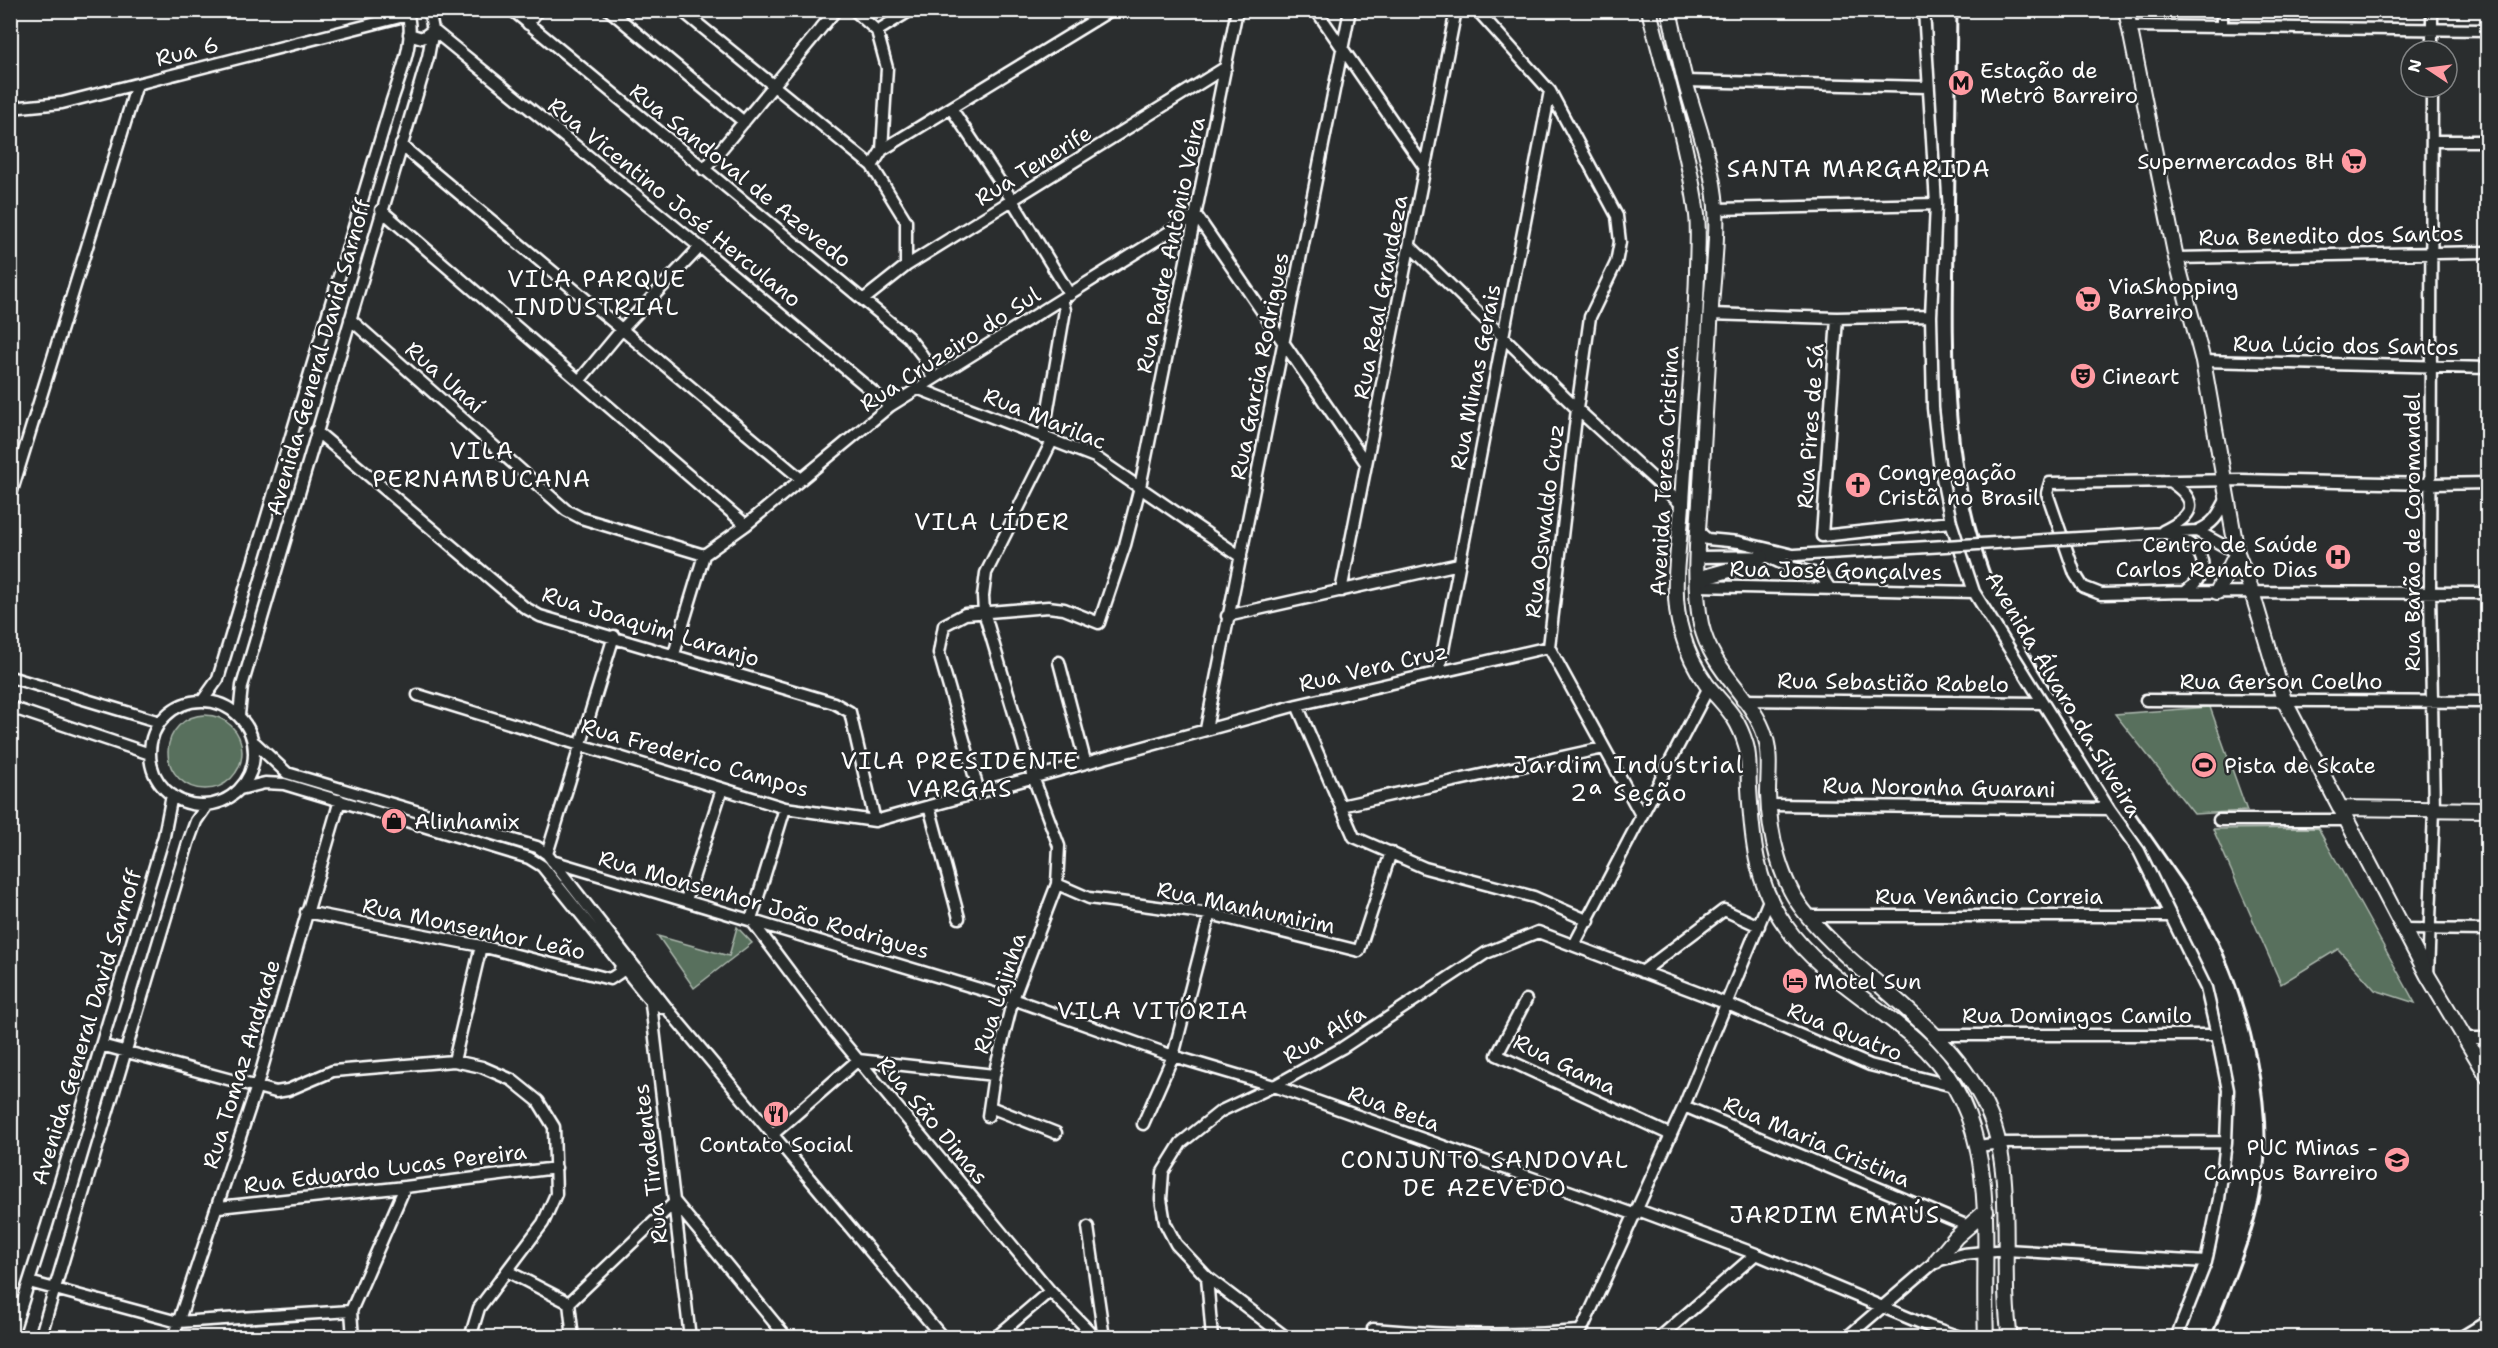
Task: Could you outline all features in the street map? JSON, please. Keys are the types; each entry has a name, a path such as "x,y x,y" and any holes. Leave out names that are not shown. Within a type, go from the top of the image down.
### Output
{"main road":[{"name":"Avenida Teresa Cristina","path":"1669,10 1685,81 1706,148 1716,209 1697,557 1701,625 1710,651 1742,700 1760,722 1767,740 1769,805 1779,860 1792,896 1807,916 1836,946 1936,1035 1975,1085 1990,1116 1999,1143 2006,1250 2005,1295 2010,1338"},
{"path":"2126,10 2176,258 2203,361 2222,480 2237,553 2252,592 2284,699 2428,976 2487,1077"},
{"name":"Avenida Teresa Cristina","path":"1648,13 1690,178 1697,218 1697,277 1677,564 1681,630 1692,658 1710,687 1733,713 1747,747 1753,850 1759,876 1769,900 1786,928 1808,953 1918,1042 1953,1086 1968,1113 1979,1146 1986,1211 1986,1338"},
{"path":"1682,505 1688,516 1690,550 1697,557"},
{"path":"2217,592 2237,553"},
{"path":"1697,583 1755,563 1765,557"},
{"path":"2343,814 2434,809 2487,810"},
{"path":"1936,1261 1968,1226 1986,1211"}],"street":[{"name":"Avenida General David Sarnoff","path":"239,715 242,686 400,145 428,57 433,30 429,10"},
{"name":"Rua Sandoval de Azevedo","path":"512,10 908,337 922,355 933,378"},
{"path":"528,24 538,10"},
{"path":"609,10 744,122"},
{"path":"681,10 872,166 906,221 906,266"},
{"path":"704,170 836,10"},
{"path":"854,10 877,31 887,68 882,150"},
{"path":"877,31 911,10"},
{"path":"872,166 882,150 1111,10"},
{"name":"Rua Padre Antônio Veira","path":"984,612 1064,609 1099,622 1125,545 1140,487 1237,10"},
{"path":"1316,10 1425,168"},
{"name":"Rua Garcia Rodrigues","path":"1206,729 1350,10"},
{"name":"Rua Real Grandeza","path":"1341,591 1456,10"},
{"path":"1477,10 1550,91"},
{"name":"Avenida Álvaro da Silveira","path":"1924,10 1926,87 1936,204 1931,316 1933,408 1939,463 1951,522 1974,592 2109,809 2139,851 2206,988 2228,1090 2226,1142 2219,1199 2206,1262 2176,1338"},
{"path":"2222,10 2222,27"},
{"path":"2432,10 2432,39"},
{"name":"Avenida General David Sarnoff","path":"203,700 218,679 387,117 409,34 407,13"},
{"name":"Rua 6","path":"10,108 62,103 407,13"},
{"path":"2130,26 2487,30"},
{"path":"409,34 422,38 433,30"},
{"name":"Rua Vicentino José Herculano","path":"433,30 700,247 890,406"},
{"name":"Rua Tenerife","path":"863,300 906,266 1226,67"},
{"path":"1685,81 1926,87"},
{"path":"10,497 137,84"},
{"name":"Rua Oswaldo Cruz","path":"1550,91 1617,216 1620,242 1616,263 1590,317 1576,409 1549,647 1641,815"},
{"name":"Rua Minas Gerais","path":"1439,671 1550,91"},
{"name":"Rua Barão de Coromandel","path":"2428,976 2434,809 2430,592 2432,99"},
{"path":"951,108 1012,200 1066,297"},
{"path":"2432,141 2487,141"},
{"path":"400,145 623,328 801,479"},
{"path":"1716,209 1936,204"},
{"path":"381,210 746,525"},
{"path":"1196,215 1366,463"},
{"name":"Rua Cruzeiro do Sul","path":"704,555 746,525 890,406 1196,215"},
{"path":"1410,246 1576,409 1682,505"},
{"path":"579,381 623,328 700,247"},
{"name":"Rua Benedito dos Santos","path":"2176,258 2487,252"},
{"name":"Rua Lajinha","path":"1056,1133 989,1111 994,1075 1013,999 1057,884 1059,846 1033,777 984,612 982,596 986,573 1048,439 1066,297"},
{"path":"1710,314 1837,318 1931,316"},
{"name":"Rua Pires de Sá","path":"1837,318 1822,536 1951,522"},
{"name":"Rua Unaí","path":"350,319 566,510 581,518 704,555"},
{"name":"Rua Lúcio dos Santos","path":"2203,361 2487,368"},
{"name":"Rua Marilac","path":"917,388 1095,457 1241,557"},
{"name":"Rua Joaquim Laranjo","path":"316,431 524,608 540,616 614,636 834,703 850,712 875,820"},
{"path":"2487,483 2222,480 2050,483 2047,493 2075,574 2083,587 2101,594 2487,593"},
{"path":"2159,533 2183,521 2190,511 2189,499 2184,491 2171,482"},
{"path":"1697,557 1765,557 2197,531 2210,526 2217,519 2226,500"},
{"path":"1698,531 1707,539 1739,542 1794,555"},
{"path":"2197,531 2237,553"},
{"path":"2159,533 2189,541 2198,550 2202,561 2201,574 2195,585 2185,592"},
{"path":"674,654 704,555"},
{"path":"1765,557 1787,566 1821,575 1830,589"},
{"path":"1227,616 1459,564"},
{"name":"Rua José Gonçalves","path":"1697,583 1974,592"},
{"path":"979,792 939,653 944,625 965,614 984,612"},
{"path":"547,861 579,743 614,636"},
{"name":"Rua Vera Cruz","path":"1206,729 1439,671 1549,647"},
{"path":"1059,662 1085,761"},
{"path":"10,677 160,722"},
{"path":"1574,945 1710,687"},
{"name":"Rua Frederico Campos","path":"418,695 785,808 875,820 1206,729"},
{"name":"Rua Gerson Coelho","path":"2146,700 2284,699 2487,702"},
{"path":"203,700 223,704 239,715 255,743 250,774 240,789 220,802 207,805 187,803 172,795 159,782 152,767 150,754 152,739 160,722 173,709 188,702 203,700"},
{"name":"Rua Sebastião Rabelo","path":"1742,700 2043,703"},
{"path":"1297,705 1354,837 1450,876 1534,897 1588,921"},
{"path":"10,707 150,754"},
{"name":"Rua Monsenhor João Rodrigues","path":"255,743 287,773 537,847 547,861"},
{"path":"1341,806 1603,748"},
{"name":"Rua Monsenhor João Rodrigues","path":"240,789 266,783 284,784 340,800 530,858 687,900 1013,999 1173,1056 1274,1086"},
{"path":"687,900 722,789"},
{"name":"Avenida General David Sarnoff","path":"10,1338 164,836 172,795"},
{"name":"Rua Tomaz Andrade","path":"173,1338 219,1207 256,1089 340,800"},
{"name":"Avenida General David Sarnoff","path":"40,1338 188,843 196,821 207,805"},
{"name":"Rua Noronha Guarani","path":"1769,805 2109,809"},
{"path":"929,806 959,918"},
{"path":"751,920 785,808"},
{"path":"2219,820 2343,814"},
{"name":"Rua Manhumirim","path":"1057,884 1089,898 1210,914 1359,951 1391,852"},
{"path":"547,861 578,891 669,1012 943,1338"},
{"path":"547,861 650,999 669,1012"},
{"path":"578,891 580,876 588,873"},
{"path":"1373,1329 1418,1333 1577,1334 1637,1213 1769,900"},
{"path":"1642,972 1724,910 1759,926"},
{"name":"Rua Monsenhor Leão","path":"306,912 481,946 610,979 619,973 622,962"},
{"path":"1143,1124 1173,1056 1210,914"},
{"name":"Rua Venâncio Correia","path":"1807,916 2170,916"},
{"name":"Rua São Dimas","path":"751,920 858,1060 1050,1291 1096,1338"},
{"path":"2403,928 2487,930"},
{"name":"Rua Alfa","path":"1287,1338 1207,1277 1176,1244 1165,1223 1161,1199 1162,1172 1181,1143 1197,1128 1221,1111 1274,1086 1342,1048 1486,953 1538,932 1725,1003"},
{"path":"454,1061 481,946"},
{"name":"Rua Tiradentes","path":"650,986 690,1338"},
{"name":"Rua Gama","path":"1526,1000 1497,1055 1671,1135"},
{"name":"Rua Quatro","path":"1725,1003 1870,1065 1953,1086"},
{"name":"Rua Domingos Camilo","path":"1936,1035 2217,1035"},
{"path":"2465,1038 2487,1038"},
{"path":"101,1045 256,1089 276,1092 288,1090 333,1071 454,1061 482,1067 512,1080 538,1101 554,1127 556,1194 543,1223 479,1308 470,1338"},
{"path":"772,1135 858,1060 994,1075"},
{"name":"Rua Beta","path":"1274,1086 1637,1213"},
{"name":"Rua Maria Cristina","path":"1684,1106 1968,1226"},
{"path":"1979,1146 1999,1143 2226,1142"},
{"name":"Rua Eduardo Lucas Pereira","path":"219,1207 556,1168"},
{"path":"353,1338 351,1311 405,1187"},
{"path":"569,1303 675,1202 787,1338"},
{"path":"1637,1213 1756,1254 1928,1326 1964,1338"},
{"path":"1088,1227 1104,1338"},
{"path":"1846,1338 1936,1261 2006,1250 2206,1262"},
{"path":"1659,1338 1756,1254"},
{"path":"507,1271 569,1303"},
{"path":"1207,1277 1212,1338"},
{"path":"29,1282 178,1322 351,1311"},
{"path":"995,1338 1050,1291"},
{"path":"569,1303 573,1338"},
{"path":"2460,1338 2487,1321"},
{"path":"1928,1326 1929,1338"}],"green space":[{"path":"2210,707 2247,811 2194,814 2115,714"},
{"path":"205,715 226,721 236,731 242,752 236,773 226,783 205,789 184,783 174,773 168,752 174,731 184,721"},
{"path":"2318,828 2415,1003 2375,990 2338,949 2281,984 2213,829"},
{"path":"737,927 752,943 694,988 658,936 729,956"}],"railway":[{"path":"1957,10 1954,376 1962,463 1970,507 1997,591 2018,635 2082,737 2201,908 2233,979 2256,1058 2263,1099 2265,1140 2263,1179 2251,1232 2211,1338"}],"place":[{"name":"Estação de Metrô Barreiro","path":"1961,83"},
{"name":"Supermercados BH","path":"2354,161"},
{"name":"ViaShopping Barreiro","path":"2088,299"},
{"name":"Cineart","path":"2083,376"},
{"name":"Congregação Cristã no Brasil","path":"1858,485"},
{"name":"Centro de Saúde Carlos Renato Dias","path":"2338,557"},
{"name":"Pista de Skate","path":"2204,765"},
{"name":"Alinhamix","path":"394,821"},
{"name":"Motel Sun","path":"1795,981"},
{"name":"Contato Social","path":"776,1114"},
{"name":"PUC Minas - Campus Barreiro","path":"2397,1160"}],"district":[{"name":"SANTA MARGARIDA","path":"1859,169"},
{"name":"VILA PARQUE INDUSTRIAL","path":"597,293"},
{"name":"VILA PERNAMBUCANA","path":"482,465"},
{"name":"VILA LÍDER","path":"992,522"},
{"name":"VILA PRESIDENTE VARGAS","path":"960,775"},
{"name":"Jardim Industrial 2ª Seção","path":"1629,779"},
{"name":"VILA VITÓRIA","path":"1153,1011"},
{"name":"CONJUNTO SANDOVAL DE AZEVEDO","path":"1485,1174"},
{"name":"JARDIM EMAÚS","path":"1835,1215"}]}
